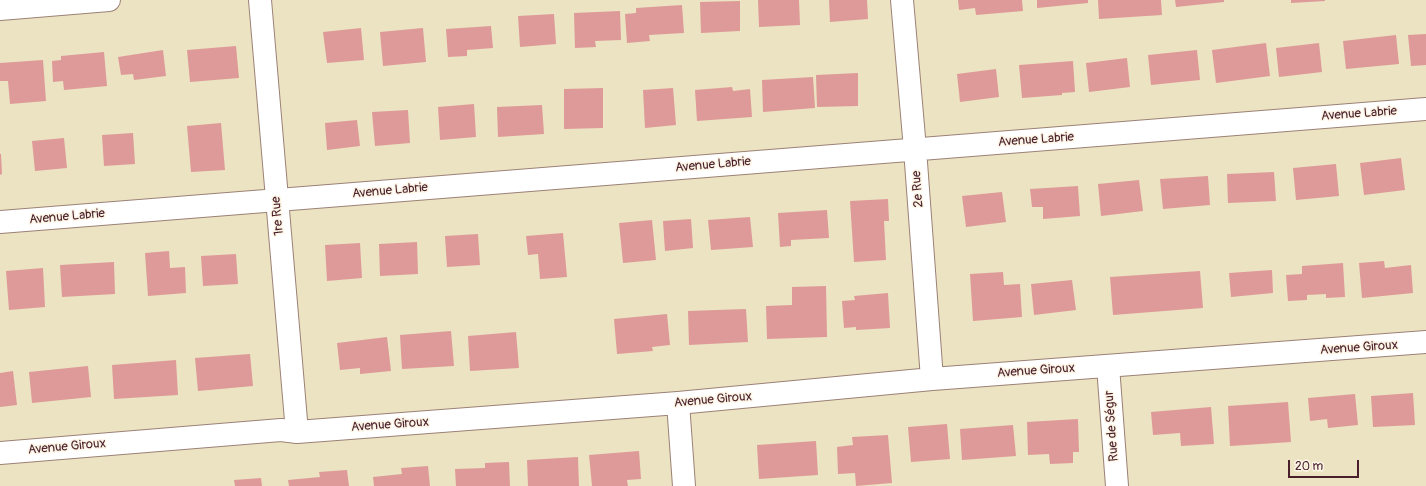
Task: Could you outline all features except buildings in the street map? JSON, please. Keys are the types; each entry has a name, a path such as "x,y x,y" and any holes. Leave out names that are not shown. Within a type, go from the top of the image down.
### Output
{"street":[{"path":"0,9 109,0"},
{"name":"1re Rue","path":"260,0 297,432"},
{"name":"2e Rue","path":"902,0 932,378"},
{"name":"Avenue Labrie","path":"0,222 1426,109"},
{"name":"Avenue Giroux","path":"0,453 281,430 297,432 678,404 932,378 1426,342"},
{"name":"Rue de Ségur","path":"1108,366 1116,486"},
{"path":"678,404 684,486"}]}
